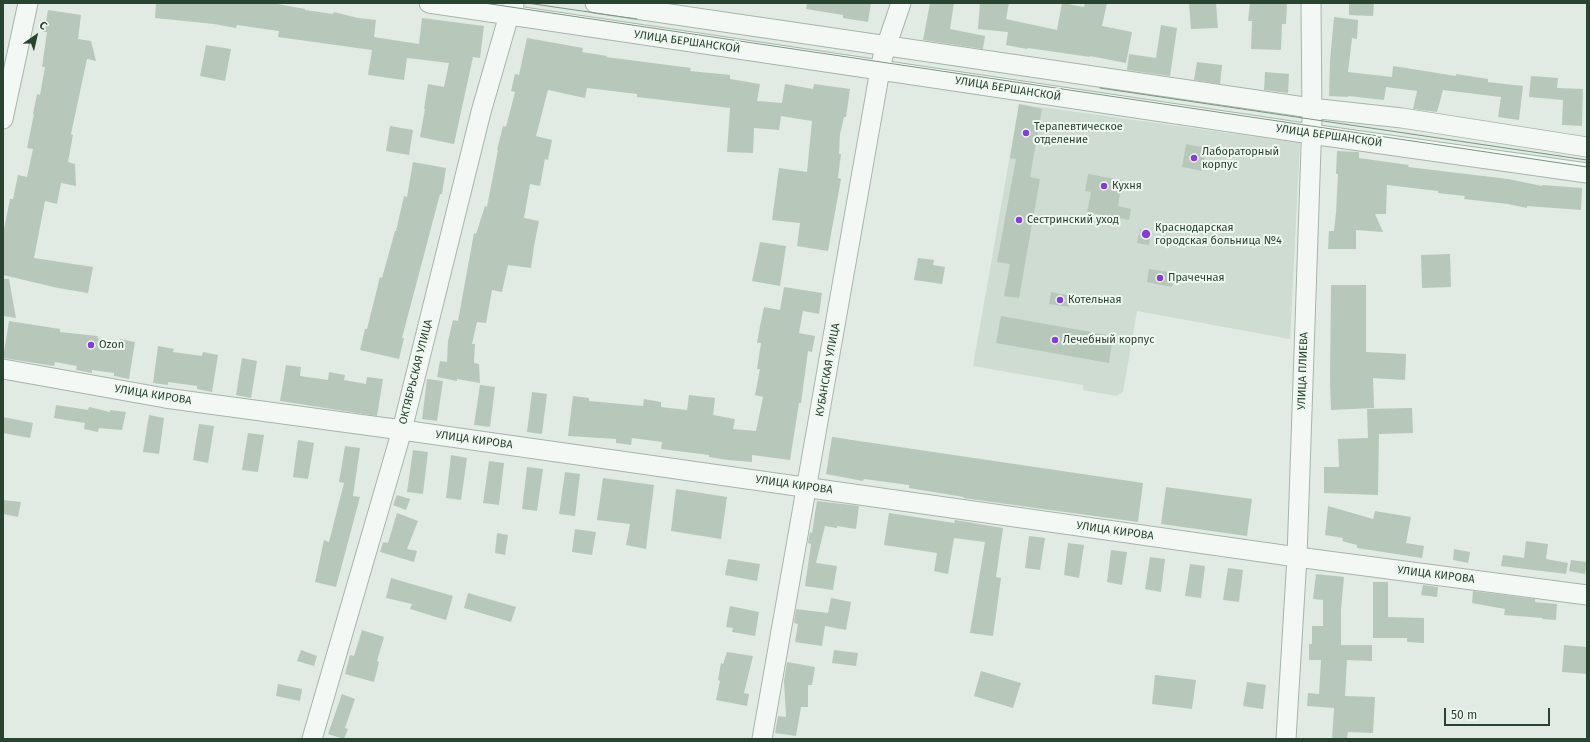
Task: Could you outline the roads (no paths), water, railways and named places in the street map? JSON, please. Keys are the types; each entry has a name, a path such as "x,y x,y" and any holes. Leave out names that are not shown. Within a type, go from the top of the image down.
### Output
{"street":[{"path":"3,119 28,3"},
{"name":"УЛИЦА БЕРШАНСКОЙ","path":"429,3 512,9 880,70 1587,173"},
{"path":"595,3 1311,108 1402,118 1587,147"},
{"name":"КУБАНСКАЯ УЛИЦА","path":"762,739 880,70 886,46 901,3"},
{"name":"УЛИЦА ПЛИЕВА","path":"1286,739 1297,557 1311,134 1310,3"},
{"name":"ОКТЯБРЬСКАЯ УЛИЦА","path":"312,739 402,430 481,112 512,9"},
{"name":"УЛИЦА КИРОВА","path":"3,369 165,398 402,430 1297,557 1587,594"}],"tram line":[{"path":"484,3 1587,167"},
{"path":"527,3 637,19"},
{"path":"1100,88 1587,160"}],"place":[{"name":"Терапевтическое отделение","path":"1026,133"},
{"name":"Лабораторный корпус","path":"1194,158"},
{"name":"Кухня","path":"1104,186"},
{"name":"Сестринский уход","path":"1019,220"},
{"name":"Краснодарская городская больница №4","path":"1146,234"},
{"name":"Прачечная","path":"1160,278"},
{"name":"Котельная","path":"1060,300"},
{"name":"Лечебный корпус","path":"1055,340"},
{"name":"Ozon","path":"91,345"}]}
